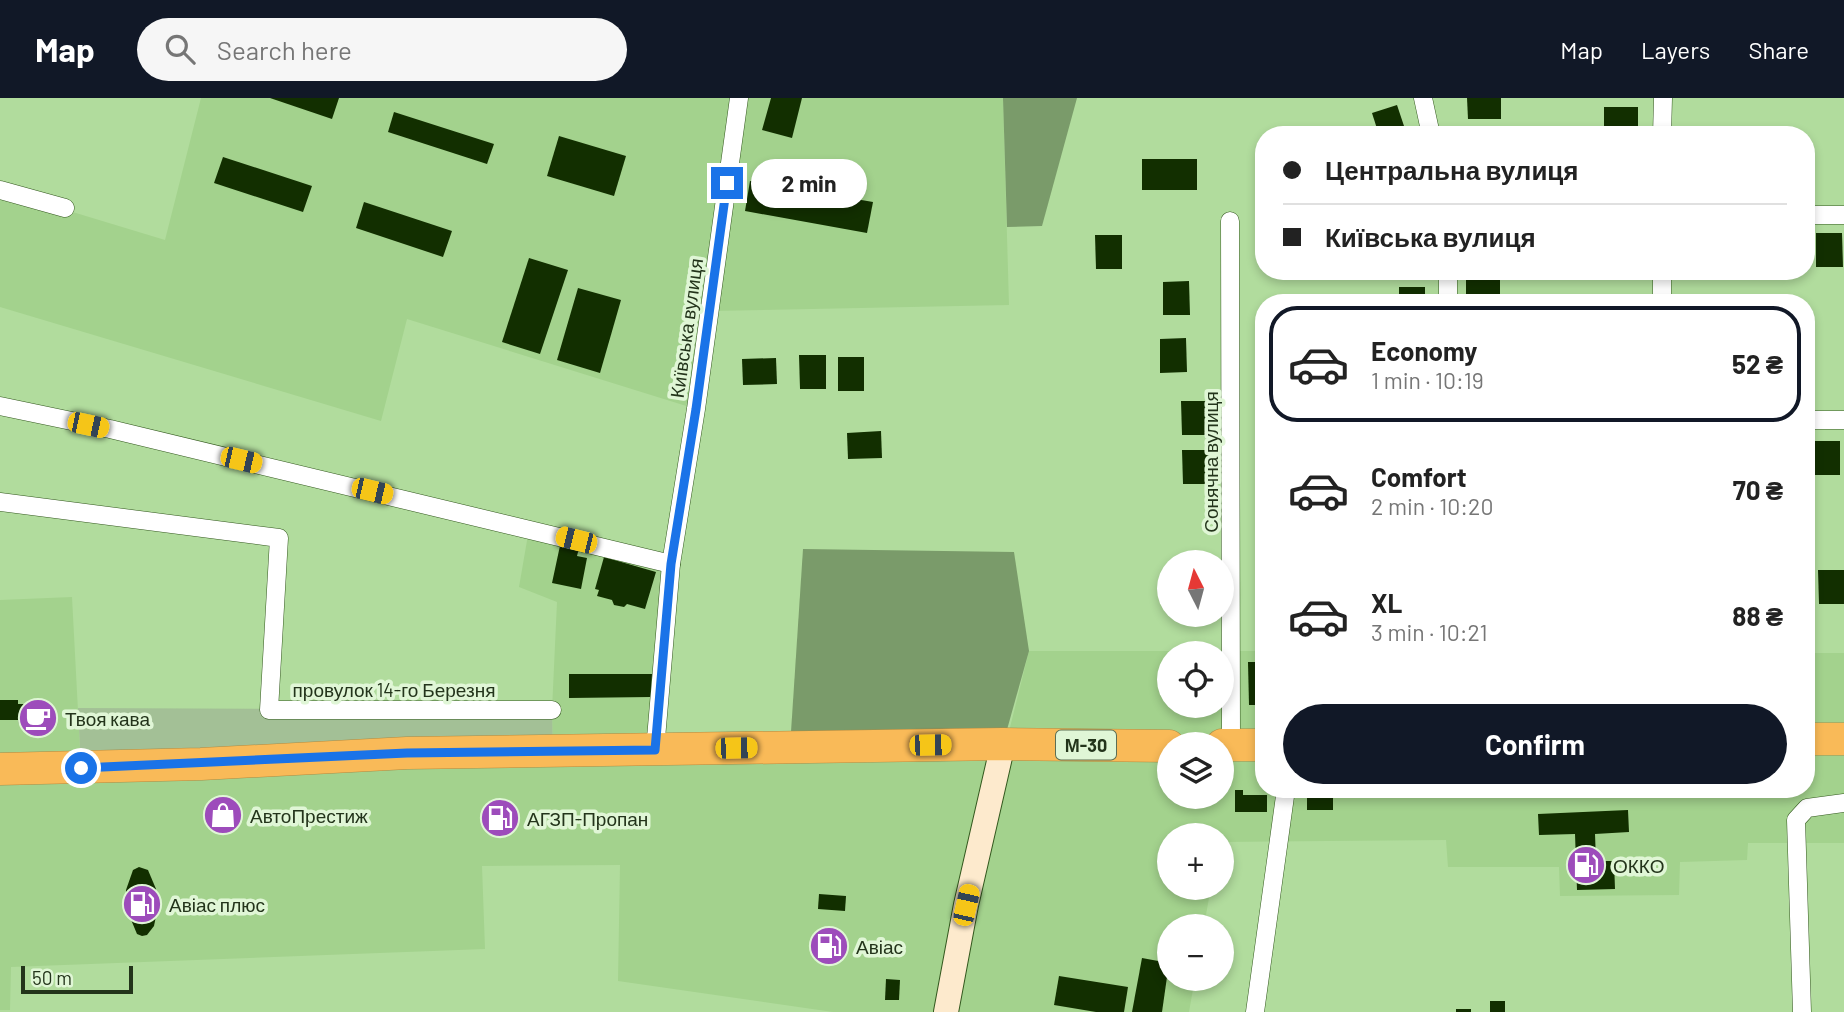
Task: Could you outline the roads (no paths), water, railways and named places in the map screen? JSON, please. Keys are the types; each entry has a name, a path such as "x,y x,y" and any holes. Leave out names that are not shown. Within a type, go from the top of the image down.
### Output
{"highway":[{"path":"1815,739 1844,739"},
{"name":"М-30","path":"0,769 201,764 407,753 1003,744 1157,746"},
{"path":"1234,745 1255,745"}],"street":[{"name":"Київська вулиця","path":"655,750 671,564 696,409 739,98"},
{"path":"1423,98 1429,126"},
{"path":"1662,98 1662,126"},
{"path":"0,190 65,208"},
{"path":"1815,215 1844,215"},
{"name":"Сонячна вулиця","path":"1226,732 1230,221"},
{"path":"0,406 137,436 671,564"},
{"path":"1815,421 1844,420"},
{"name":"провулок 14-го Березня","path":"0,502 279,538 269,710 552,710"},
{"path":"946,1012 966,905 1003,744"},
{"path":"1255,1012 1285,798"},
{"path":"1802,1012 1796,820 1807,808 1844,803"}],"place":[{"name":"Твоя кава","path":"38,718"},
{"name":"АвтоПрестиж","path":"223,815"},
{"name":"АГЗП-Пропан","path":"500,818"},
{"name":"ОККО","path":"1586,865"},
{"name":"Авіас плюс","path":"142,904"},
{"name":"Авіас","path":"829,946"}]}
